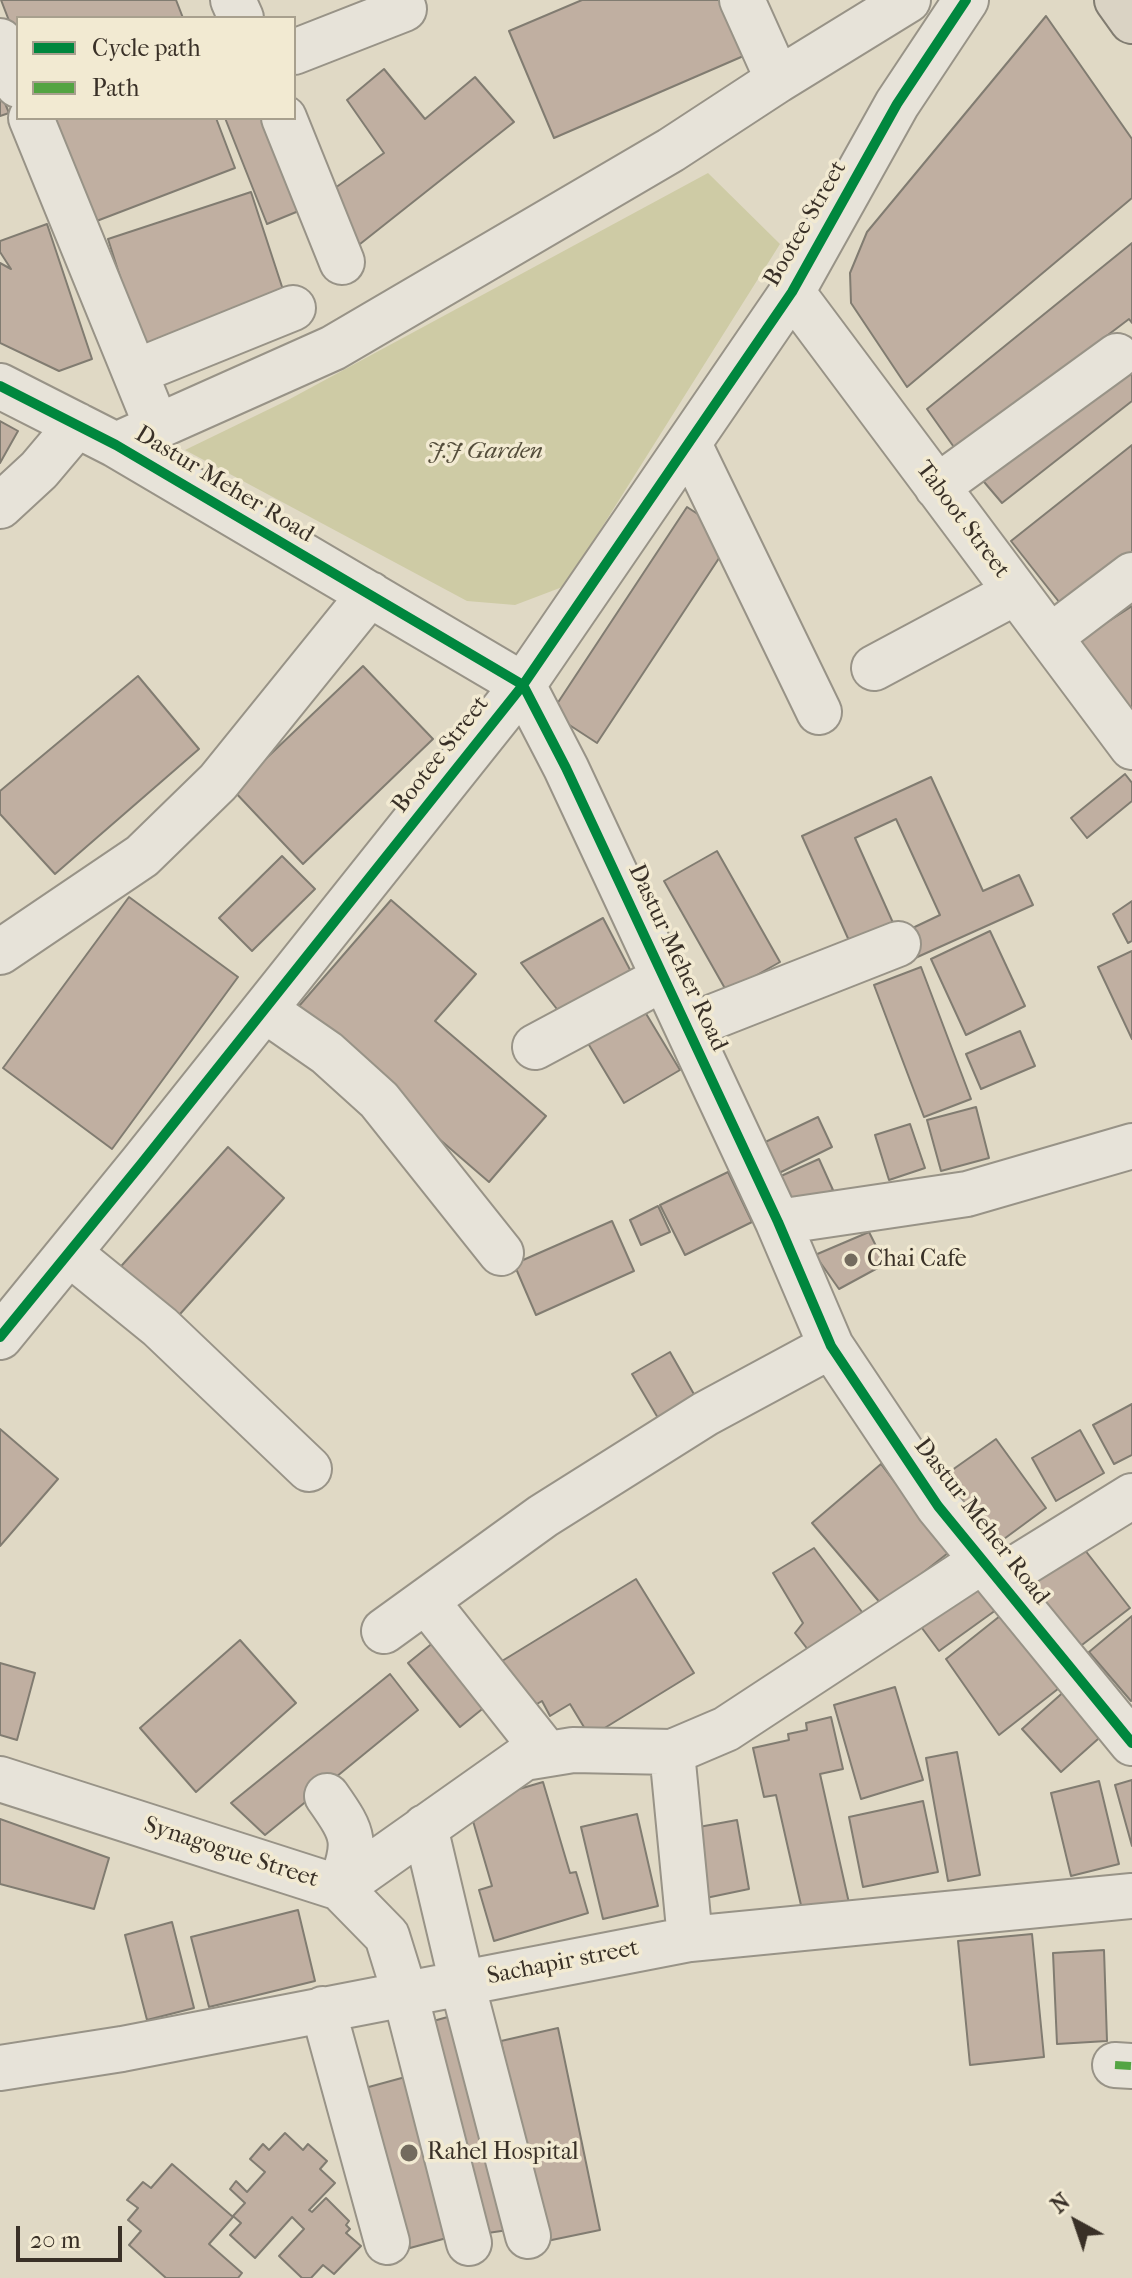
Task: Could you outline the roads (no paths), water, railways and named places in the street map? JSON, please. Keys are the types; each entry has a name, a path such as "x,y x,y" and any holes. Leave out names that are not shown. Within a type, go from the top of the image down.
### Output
{"main road":[{"path":"1117,0 1132,21"}],"street":[{"path":"742,0 778,80"},
{"path":"116,445 333,348 671,150 908,0"},
{"name":"Bootee Street","path":"0,1337 523,685 792,292 897,104 966,0"},
{"path":"296,51 404,9"},
{"path":"0,41 16,80"},
{"path":"32,120 157,427"},
{"path":"285,120 342,262"},
{"name":"Taboot Street","path":"792,292 1132,747"},
{"path":"135,372 293,308"},
{"path":"937,487 1117,356"},
{"name":"Dastur Meher Road","path":"0,386 116,445 523,685 566,768 778,1222 831,1346 938,1506 1132,1743"},
{"path":"0,506 39,470 77,425"},
{"path":"689,444 819,712"},
{"path":"1050,637 1132,575"},
{"path":"874,668 1016,592"},
{"path":"0,952 142,856 218,782 370,594"},
{"path":"687,1027 898,944"},
{"path":"535,1047 664,978"},
{"path":"265,1010 327,1053 379,1100 501,1253"},
{"path":"778,1222 967,1194 1132,1146"},
{"path":"69,1253 160,1327 309,1469"},
{"path":"384,1631 543,1516 705,1414 831,1346"},
{"path":"340,1888 524,1758 573,1750 672,1752 726,1729 990,1570 1132,1496"},
{"path":"426,1601 547,1754"},
{"path":"672,1752 690,1939"},
{"name":"Synagogue Street","path":"0,1779 340,1888 387,1936 405,1994 469,2243"},
{"path":"327,1796 347,1824 352,1842 340,1888"},
{"path":"425,1827 528,2236"},
{"name":"Sachapir street","path":"0,2068 122,2049 690,1939 1132,1896"},
{"path":"323,2009 387,2242"}],"place":[{"name":"Chai Cafe","path":"851,1260"},
{"name":"Rahel Hospital","path":"409,2153"}],"park label":[{"name":"J.J Garden","path":"485,452"}]}
